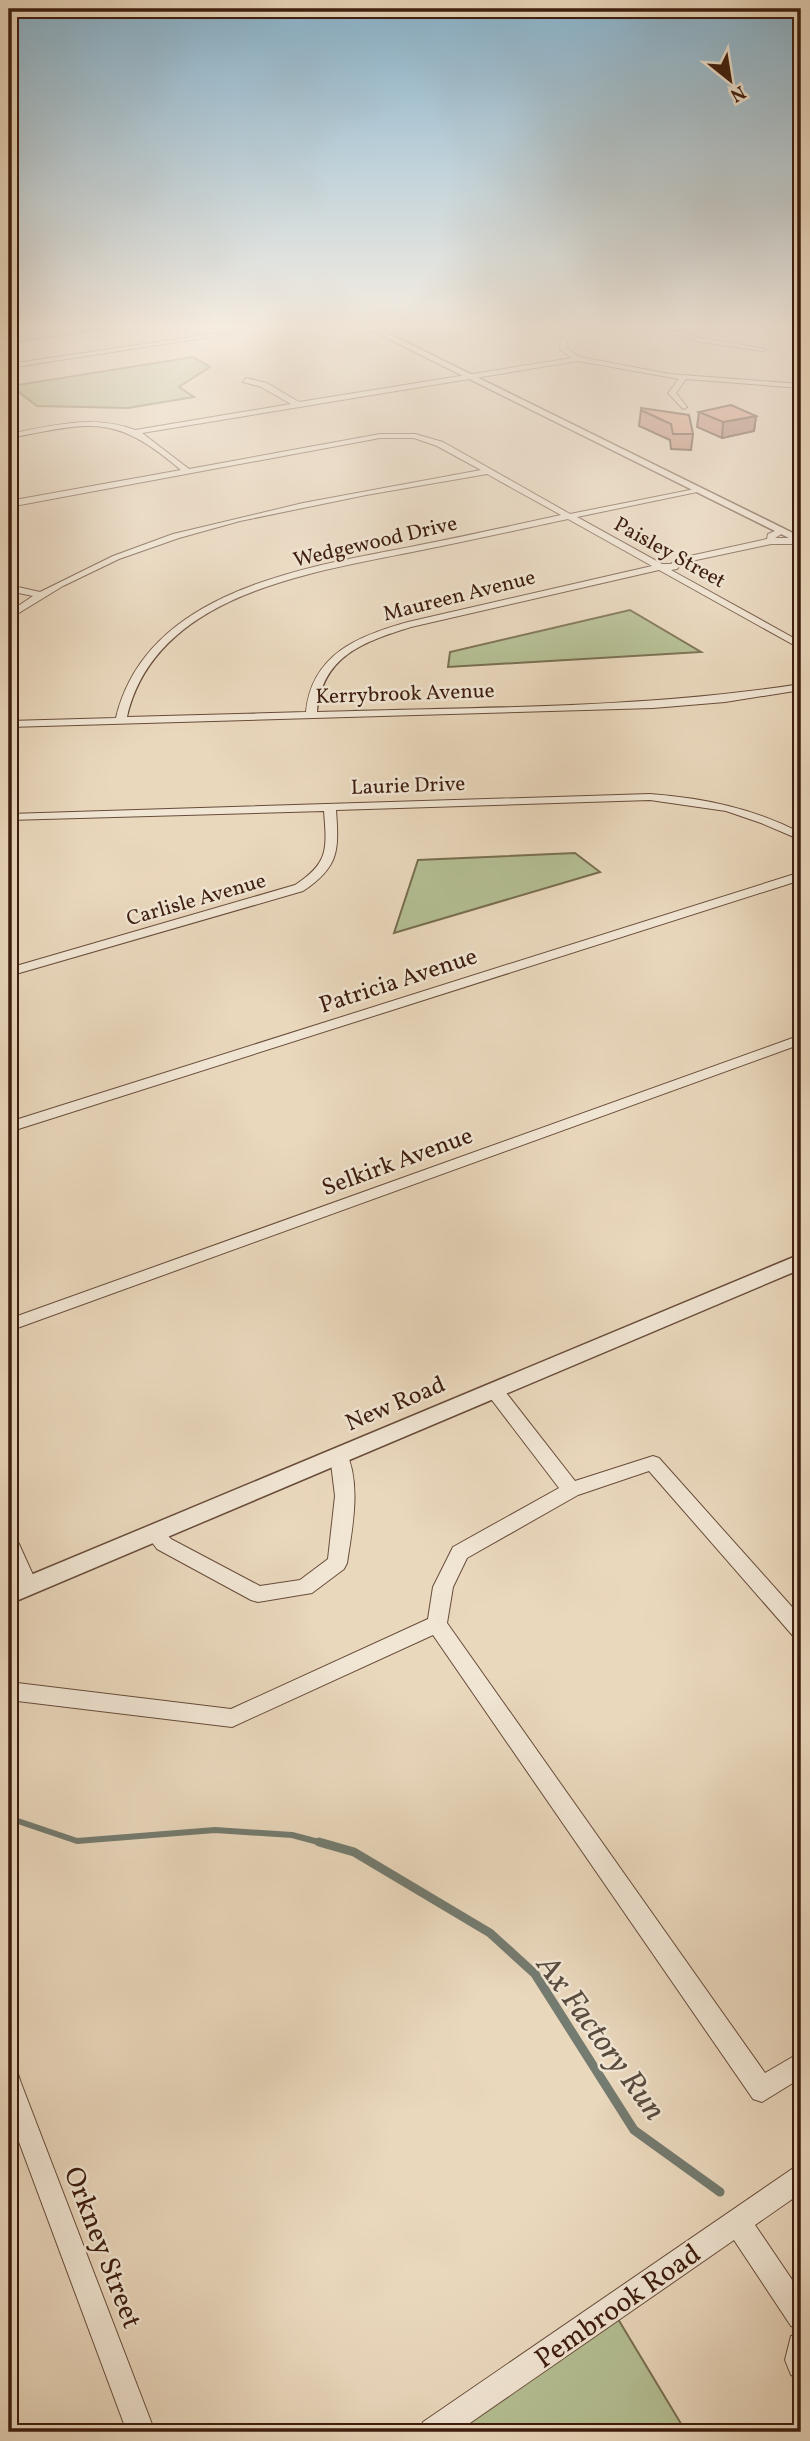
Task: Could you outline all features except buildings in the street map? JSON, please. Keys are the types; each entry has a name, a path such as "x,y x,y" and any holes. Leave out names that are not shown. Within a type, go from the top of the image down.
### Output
{"street":[{"path":"144,439 188,472"},
{"name":"Paisley Street","path":"188,472 364,439"},
{"name":"Paisley Street","path":"427,439 801,646"},
{"path":"594,439 801,541"},
{"path":"9,616 39,595 94,567 181,535 257,516 488,471"},
{"path":"9,504 188,472"},
{"name":"Wedgewood Drive","path":"121,721 131,683 155,649 193,619 238,596 318,570 697,490"},
{"path":"771,541 771,536 782,531"},
{"name":"Maureen Avenue","path":"311,715 311,697 322,671 345,651 374,636 408,625 660,567 658,564 662,561 679,561 771,541 801,541"},
{"path":"9,588 39,595"},
{"name":"Kerrybrook Avenue","path":"9,724 691,702 801,687"},
{"name":"Laurie Drive","path":"9,817 650,796 726,807 770,821 801,837"},
{"name":"Carlisle Avenue","path":"9,972 299,888 323,872 332,858 330,807"},
{"name":"Patricia Avenue","path":"9,1127 801,876"},
{"name":"Selkirk Avenue","path":"9,1325 801,1039"},
{"name":"New Road","path":"18,1590 801,1261"},
{"path":"494,1390 571,1490"},
{"path":"154,1534 164,1544 258,1594 305,1587 337,1563 343,1528 345,1480 339,1455"},
{"path":"801,1630 653,1463 571,1490 460,1553 443,1587 437,1624 762,2090 801,2064"},
{"path":"9,1544 18,1590"},
{"path":"9,1690 232,1718 437,1624"},
{"name":"Orkney Street","path":"9,2082 141,2432"},
{"name":"Pembrook Road","path":"433,2432 801,2178"},
{"path":"738,2222 801,2316"},
{"path":"801,2346 801,2365"}],"green space":[{"path":"630,610 701,652 448,667 450,652"},
{"path":"575,853 600,872 394,933 418,860"},
{"path":"612,2309 686,2432 433,2432"}],"waterway":[{"name":"Ax Factory Run","path":"9,1818 77,1841 215,1830 292,1835 326,1844"},
{"name":"Ax Factory Run","path":"319,1842 326,1844"},
{"name":"Ax Factory Run","path":"326,1844 354,1852 490,1933 535,1974 634,2130 720,2192"}]}
